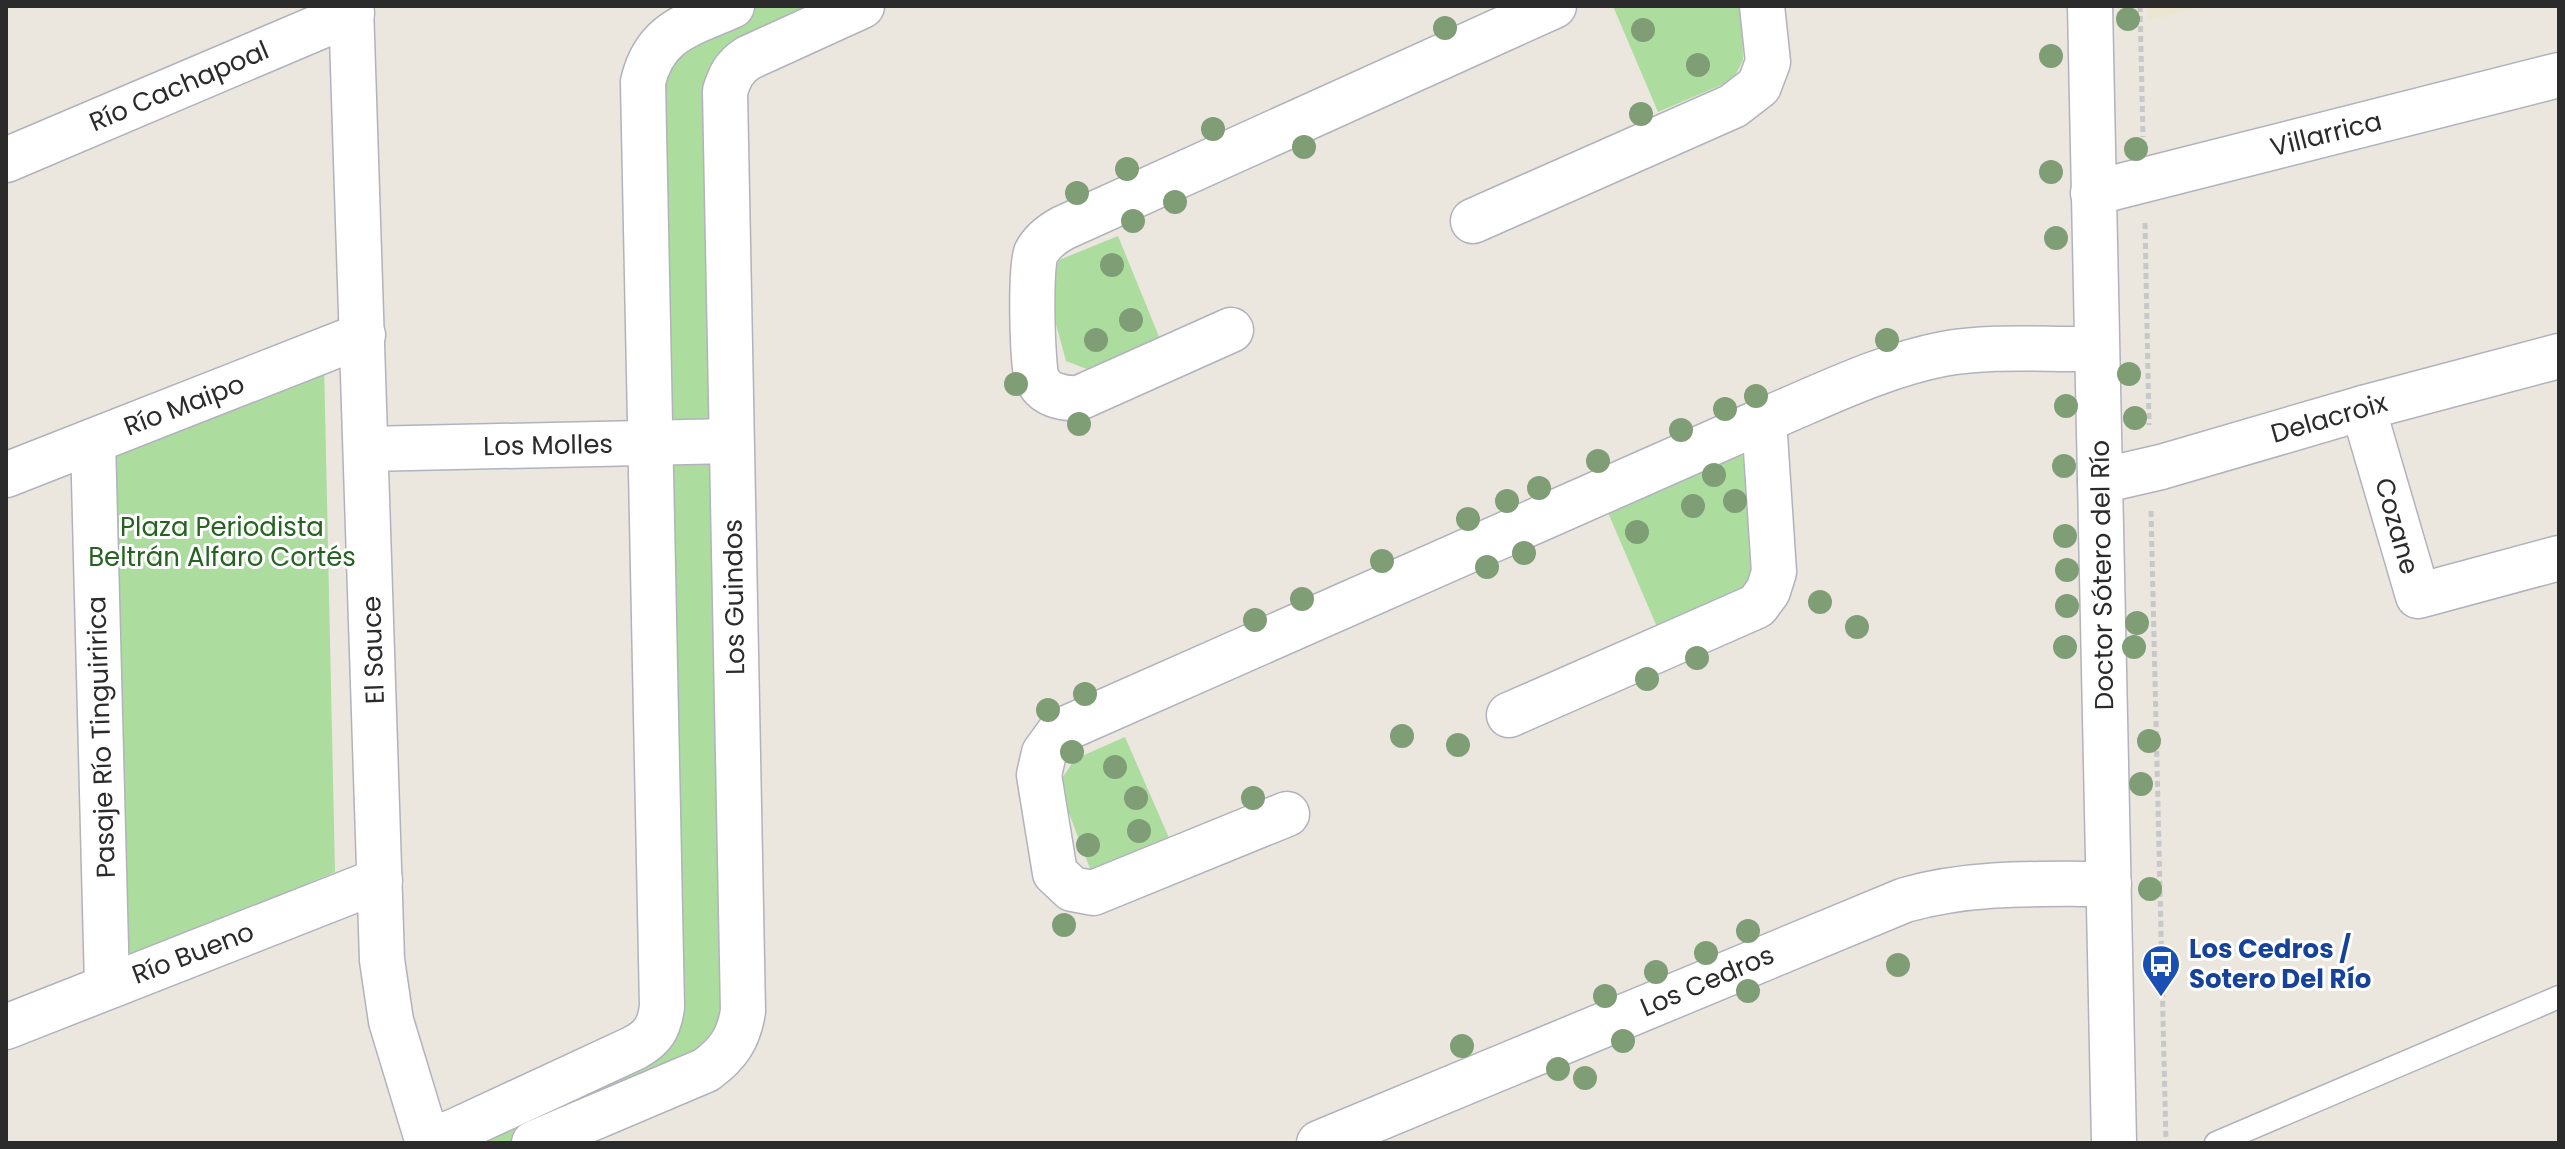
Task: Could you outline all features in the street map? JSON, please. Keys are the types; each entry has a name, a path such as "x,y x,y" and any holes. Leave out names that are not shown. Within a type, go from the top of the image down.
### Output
{"street":[{"path":"428,1142 634,1048 649,1040 659,1026 662,1007 643,82 653,54 662,41 673,32 732,6"},
{"name":"Los Guindos","path":"534,1143 706,1070 722,1058 734,1043 740,1027 743,1011 725,91 729,76 737,65 748,58 862,6"},
{"path":"1231,330 1079,398 1065,399 1052,394 1036,377 1031,275 1036,252 1043,242 1063,228 1554,6"},
{"path":"1473,221 1733,106 1759,86 1768,62 1762,6"},
{"name":"Doctor Sótero del Río","path":"2090,6 2114,1143"},
{"name":"Río Cachapoal","path":"6,160 352,9"},
{"name":"El Sauce","path":"352,9 382,960 391,1021 428,1142"},
{"name":"Villarrica","path":"2093,193 2559,75"},
{"name":"Río Maipo","path":"6,475 363,335"},
{"path":"1287,814 1093,893 1072,889 1055,873 1039,775 1044,753 1060,731 1764,420 1914,360 1974,352 2096,349"},
{"name":"Delacroix","path":"2100,481 2150,470 2363,408 2559,356"},
{"name":"Cozane","path":"2363,408 2418,596 2559,558"},
{"path":"1509,715 1757,606 1768,591 1774,572 1764,420"},
{"name":"Pasaje Río Tinguiririca","path":"93,441 107,986"},
{"name":"Los Molles","path":"366,449 731,441"},
{"name":"Río Bueno","path":"6,1027 380,880"},
{"name":"Los Cedros","path":"1319,1143 1905,900 1935,891 1971,886 2109,884"}],"lane":[{"path":"2216,1143 2559,997"}],"path":[{"path":"2140,6 2166,1143"}],"shaded area":[{"path":"2147,6 2205,6 2148,21"}],"green space":[{"path":"740,6 851,6 739,57 734,1033 522,1143 458,1143 647,1043 647,81"},
{"path":"1613,6 1742,6 1743,60 1733,80 1658,112"},
{"path":"1118,236 1160,339 1087,369 1066,361 1047,291 1059,260"},
{"name":"Plaza Periodista Beltrán Alfaro Cortés","path":"324,362 335,872 128,958 113,447"},
{"path":"1737,452 1753,464 1759,565 1750,587 1657,627 1606,508"},
{"path":"1125,737 1173,847 1092,874 1058,784 1075,759"}],"place":[{"name":"Los Cedros / Sotero Del Río","path":"2161,998"}]}
